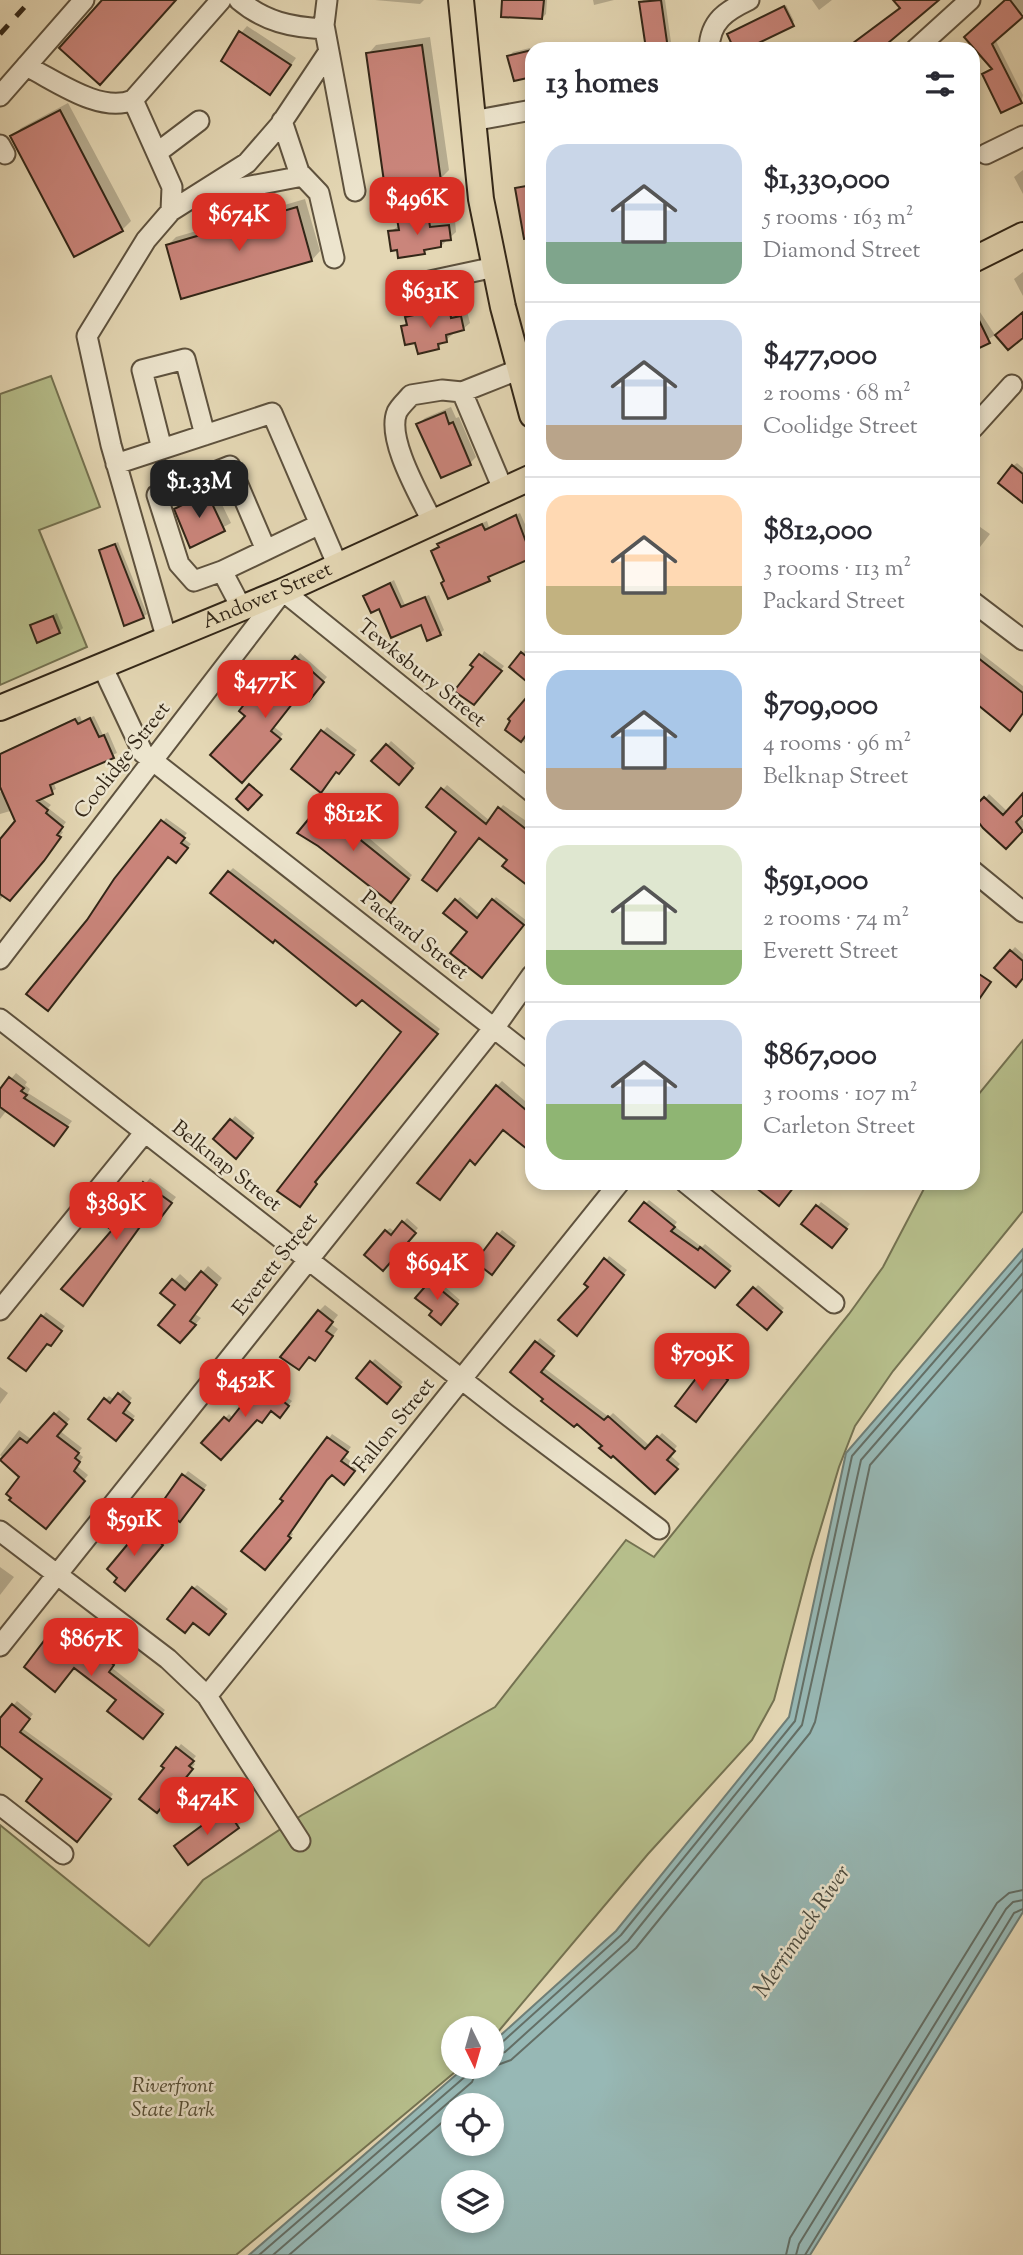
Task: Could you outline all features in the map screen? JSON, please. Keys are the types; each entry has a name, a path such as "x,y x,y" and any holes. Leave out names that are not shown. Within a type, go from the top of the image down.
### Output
{"main road":[{"path":"461,0 481,199 525,388"},
{"path":"980,256 1023,235"},
{"name":"Andover Street","path":"0,708 103,668 283,591 525,480"}],"street":[{"path":"0,96 84,0"},
{"path":"26,65 95,99 121,105 132,100 221,0"},
{"path":"239,0 255,13 288,27 324,29"},
{"path":"327,0 324,29 355,191"},
{"path":"710,42 718,20 728,10 749,0"},
{"path":"924,42 970,0"},
{"path":"167,639 116,464 87,336 146,240 171,211 247,163 282,121 328,53"},
{"path":"132,100 173,187 171,211"},
{"path":"472,121 525,111"},
{"path":"158,152 199,121"},
{"path":"282,121 303,176 319,193 334,258"},
{"path":"986,154 1023,136"},
{"path":"193,197 303,176"},
{"path":"401,287 495,267"},
{"path":"162,449 142,370 185,359 205,435"},
{"path":"432,521 405,465 396,435 397,413 411,395 442,390 461,392 520,369"},
{"path":"980,420 1012,385"},
{"path":"461,392 503,489"},
{"path":"116,464 272,413 337,564"},
{"path":"266,550 230,466 157,495 179,564 194,581 222,571 266,550 318,525"},
{"path":"222,571 241,607"},
{"name":"Coolidge Street","path":"0,959 283,591"},
{"name":"Tewksbury Street","path":"283,591 525,786"},
{"path":"980,607 1023,640"},
{"name":"Packard Street","path":"103,668 143,753 525,1052"},
{"path":"980,878 1023,912"},
{"name":"Everett Street","path":"0,1646 309,1261 525,985"},
{"name":"Belknap Street","path":"0,1019 461,1380 659,1529"},
{"path":"0,1310 145,1132"},
{"name":"Fallon Street","path":"207,1696 613,1190"},
{"path":"695,1190 834,1303"},
{"path":"0,1531 168,1659 207,1696 300,1841"},
{"path":"0,1805 63,1854"}],"green space":[{"path":"51,376 100,507 39,530 87,647 0,685 0,394"},
{"name":"Riverfront State Park","path":"1023,1040 1023,1211 893,1371 855,1426 839,1467 811,1560 774,1700 752,1740 648,1854 504,2025 504,2016 441,2016 441,2079 447,2079 236,2255 0,2255 0,1825 149,1946 203,1880 302,1815 495,1707 626,1540 654,1557 849,1314 883,1267 923,1190 980,1190 980,1092"}],"water":[{"name":"Merrimack River","path":"1023,1249 1023,1912 810,2255 249,2255 451,2079 504,2079 504,2032 616,1931 789,1717 846,1453"}],"building":[{"path":"102,0 176,0 100,85 59,48"},
{"path":"502,0 544,0 542,19 501,17"},
{"path":"661,0 667,42 645,42 639,2"},
{"path":"893,0 939,0 889,42 854,42 900,8"},
{"path":"1005,0 1010,0 1023,17 992,44 1022,103 1001,113 982,74 992,69 980,55 980,42 968,42 964,37"},
{"path":"784,6 794,26 761,42 731,42 727,34"},
{"path":"239,31 291,65 270,95 221,61"},
{"path":"422,45 441,181 385,189 366,53"},
{"path":"525,52 525,79 514,81 507,56"},
{"path":"60,110 123,231 74,257 10,136"},
{"path":"525,186 525,239 524,239 515,188"},
{"path":"297,207 312,261 181,299 166,245"},
{"path":"419,216 419,221 429,220 430,227 449,225 451,240 441,241 441,247 424,250 425,254 398,258 397,250 391,251 388,231 399,230 397,219"},
{"path":"432,311 433,316 450,312 451,318 461,316 464,330 446,335 447,342 438,344 439,349 418,354 415,343 405,345 401,326 407,325 405,317"},
{"path":"1023,312 1023,338 1008,350 995,335"},
{"path":"980,322 990,343 980,348"},
{"path":"445,412 449,424 453,422 471,465 441,478 416,424"},
{"path":"1012,465 1023,474 1023,503 998,483"},
{"path":"207,493 225,531 190,548 174,509"},
{"path":"516,515 525,539 525,561 488,577 490,581 448,599 441,583 444,581 431,551 439,547 437,544 482,524 485,530"},
{"path":"115,544 144,618 124,626 99,550"},
{"path":"390,583 401,607 425,597 441,635 427,641 421,625 391,638 379,609 371,613 363,596"},
{"path":"53,616 60,633 37,643 30,625"},
{"path":"521,652 525,655 525,680 509,667"},
{"path":"479,654 502,671 474,705 454,691 473,667 470,665"},
{"path":"295,656 324,682 309,701 300,694 271,731 281,739 242,783 210,755 245,716 239,711 249,698 256,703"},
{"path":"980,659 1023,693 1023,713 1010,731 980,707"},
{"path":"525,699 525,737 521,742 505,730 510,721 508,719"},
{"path":"90,718 99,737 104,735 114,758 50,785 53,794 37,801 48,810 46,813 63,827 57,835 61,837 10,901 0,894 0,839 15,821 0,787 0,754 75,719 78,724"},
{"path":"321,730 354,755 339,774 336,772 321,793 291,769"},
{"path":"386,744 413,768 399,785 371,761"},
{"path":"249,784 262,795 248,810 236,799"},
{"path":"441,788 486,824 498,807 525,828 525,884 502,866 507,860 479,838 437,891 422,880 456,832 426,807"},
{"path":"1023,793 1023,815 1016,822 1023,831 1006,849 980,824 980,801 984,797 1003,815"},
{"path":"321,804 340,819 337,821 409,879 391,903 318,846 297,833"},
{"path":"161,820 185,838 181,843 188,848 176,863 168,857 48,1011 26,994 87,920 114,879"},
{"path":"228,871 438,1034 315,1182 317,1184 300,1207 277,1191 401,1032 362,1000 356,1006 275,940 273,943 210,893"},
{"path":"455,899 477,918 492,899 524,925 482,978 450,953 467,932 443,913"},
{"path":"1010,950 1023,961 1023,978 1016,987 994,968"},
{"path":"980,975 991,982 980,998"},
{"path":"9,1077 24,1088 21,1091 27,1095 24,1098 68,1127 54,1146 0,1107 0,1089"},
{"path":"496,1085 525,1109 525,1147 503,1130 475,1165 470,1160 440,1200 417,1183"},
{"path":"230,1119 253,1138 236,1159 213,1139"},
{"path":"143,1182 172,1203 159,1220 150,1213 83,1306 61,1289 112,1230 109,1228"},
{"path":"759,1190 792,1190 779,1206"},
{"path":"644,1202 675,1227 671,1231 698,1250 700,1247 730,1271 715,1288 629,1221"},
{"path":"816,1205 847,1229 832,1248 801,1224"},
{"path":"402,1221 416,1233 383,1271 364,1255 385,1230 391,1235"},
{"path":"497,1233 514,1246 492,1275 475,1262"},
{"path":"604,1258 624,1275 577,1336 558,1320 588,1287 584,1284"},
{"path":"201,1271 217,1285 190,1321 196,1325 180,1343 158,1325 175,1305 160,1293 172,1279 185,1290"},
{"path":"430,1281 458,1304 441,1325 429,1315 432,1311 415,1298"},
{"path":"753,1287 782,1312 767,1330 737,1305"},
{"path":"318,1310 333,1322 326,1331 333,1336 315,1361 309,1357 299,1370 280,1357"},
{"path":"41,1315 62,1331 51,1346 47,1344 26,1371 8,1358"},
{"path":"535,1341 554,1356 541,1372 604,1420 608,1416 645,1449 657,1436 675,1451 667,1460 678,1469 655,1494 613,1456 611,1458 599,1448 602,1446 577,1424 574,1427 510,1372"},
{"path":"370,1361 401,1387 387,1404 356,1378"},
{"path":"707,1364 728,1380 696,1422 675,1406"},
{"path":"261,1381 282,1394 279,1398 289,1406 280,1418 271,1411 262,1423 257,1420 221,1460 201,1443 224,1417 229,1421"},
{"path":"118,1393 130,1403 123,1413 133,1420 116,1441 88,1419 104,1398 110,1403"},
{"path":"54,1413 67,1424 57,1436 79,1453 75,1458 80,1462 74,1471 85,1481 46,1529 9,1500 11,1498 6,1494 19,1477 0,1460 20,1438 27,1443"},
{"path":"327,1437 348,1452 341,1461 355,1471 344,1485 332,1475 327,1480 288,1536 291,1538 265,1570 241,1551 283,1501 280,1499"},
{"path":"182,1474 204,1490 180,1522 166,1512 170,1507 163,1501"},
{"path":"142,1527 163,1545 125,1591 114,1582 117,1578 107,1569"},
{"path":"192,1587 226,1614 209,1635 193,1623 185,1633 167,1619"},
{"path":"59,1629 64,1633 66,1630 80,1641 83,1636 98,1647 95,1650 114,1665 109,1672 163,1714 143,1739 107,1711 116,1700 74,1668 55,1692 24,1667 50,1633 54,1636"},
{"path":"12,1704 30,1719 20,1732 111,1799 77,1842 26,1801 42,1779 0,1746 0,1718"},
{"path":"176,1747 194,1761 189,1766 193,1769 157,1813 139,1799 164,1768 161,1766"},
{"path":"226,1808 239,1828 188,1865 174,1846"}],"railway":[{"path":"0,34 31,0"}]}
